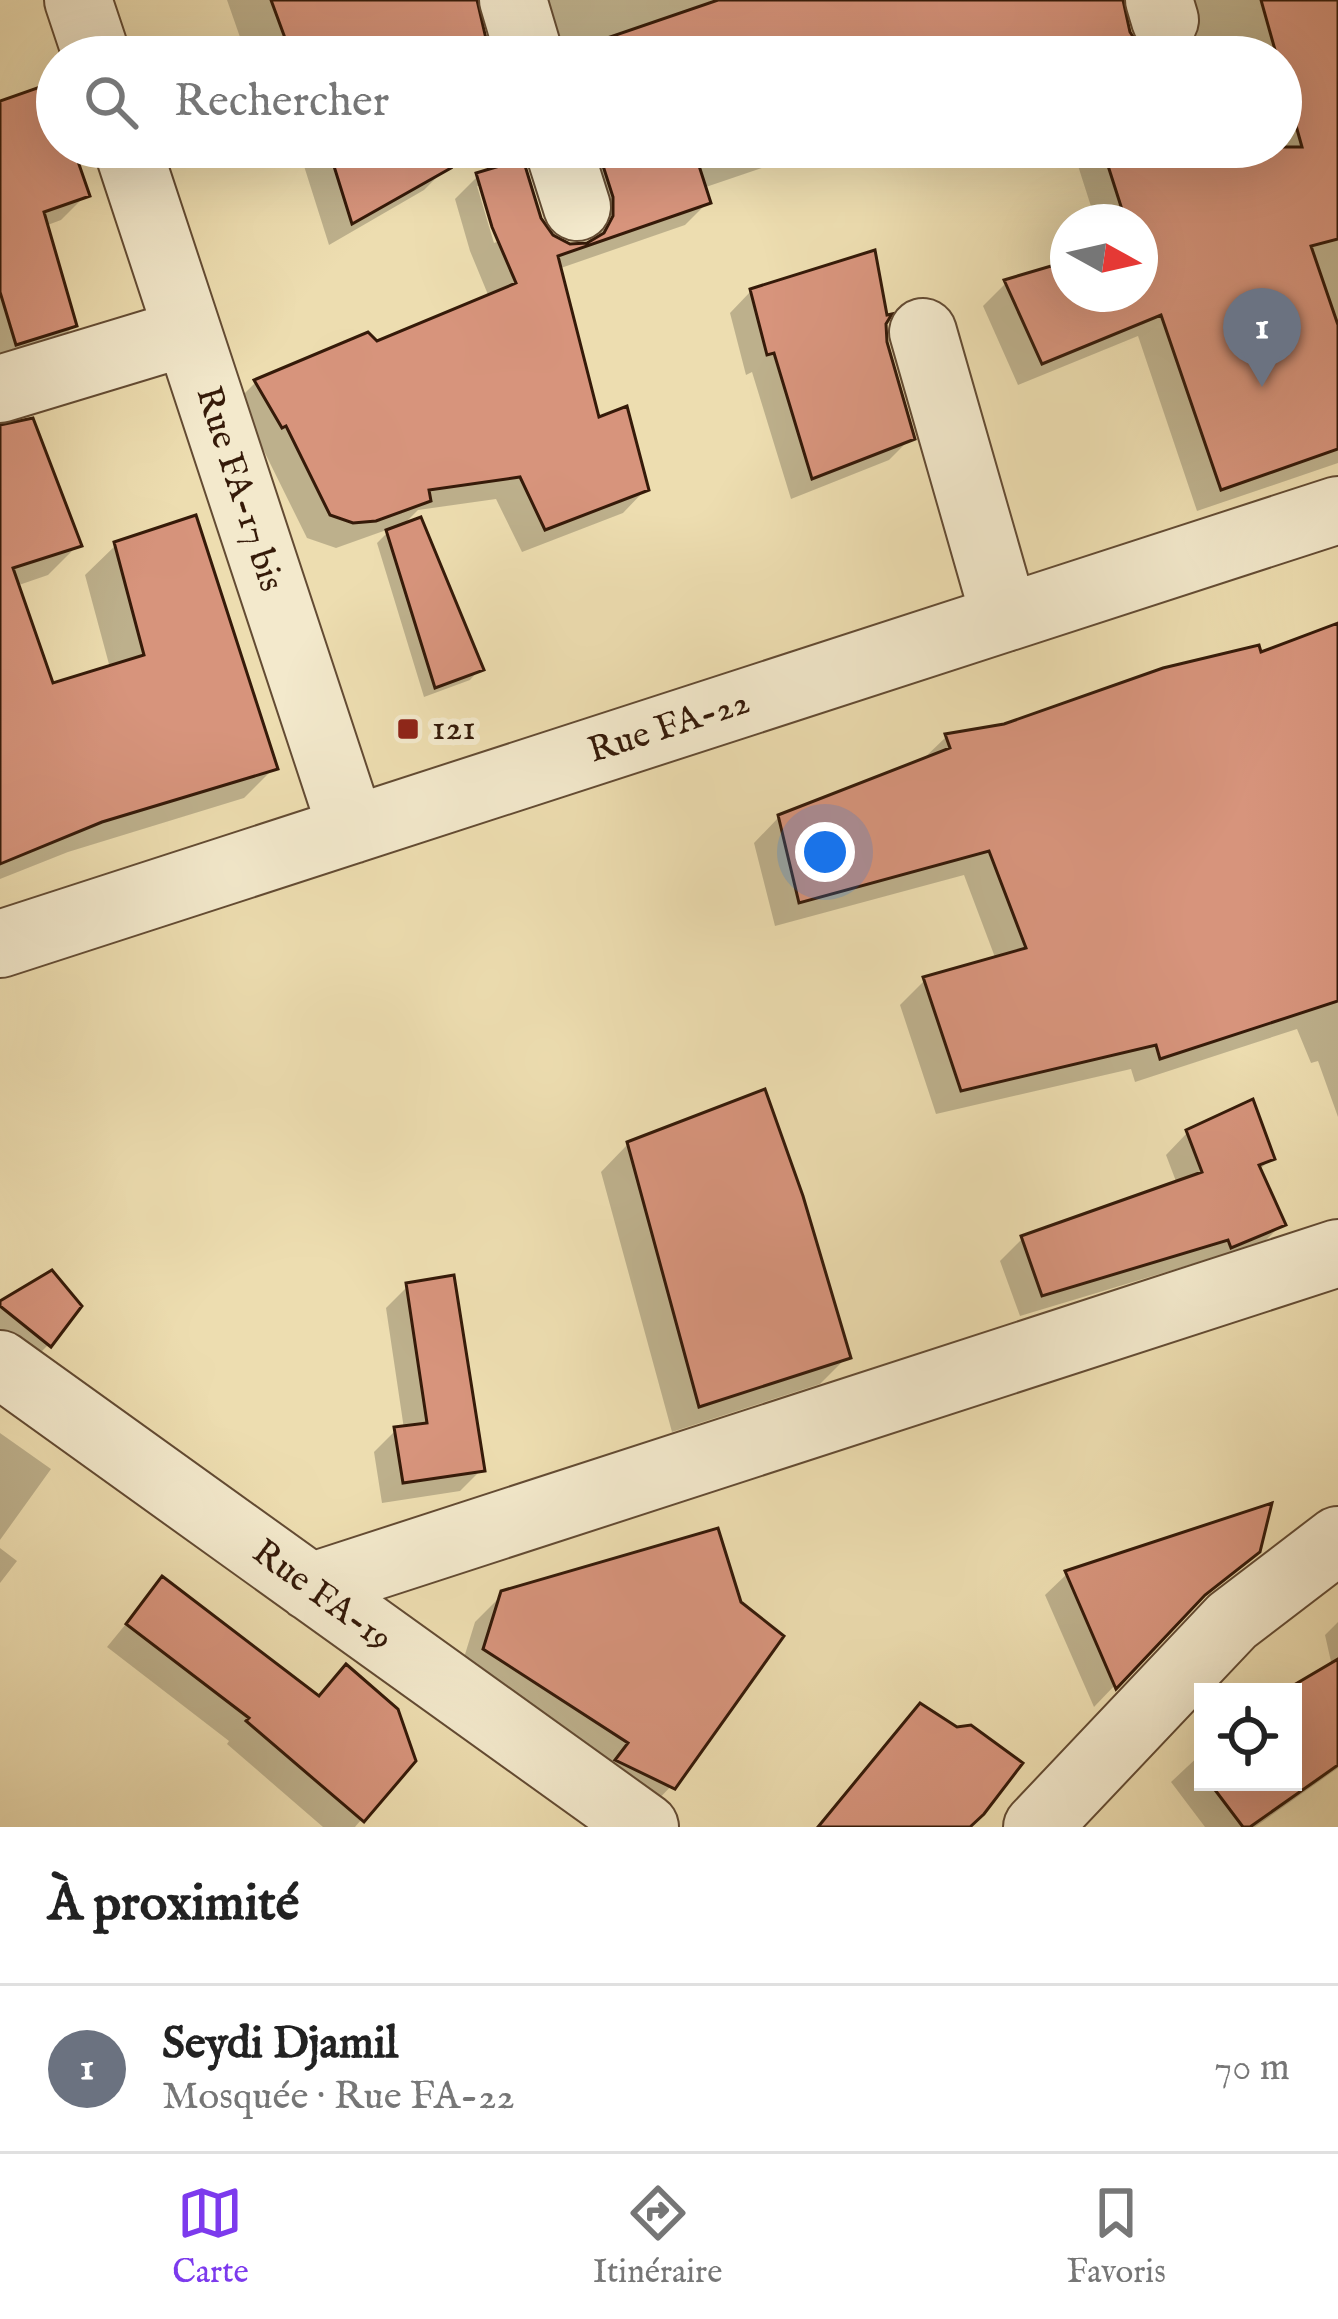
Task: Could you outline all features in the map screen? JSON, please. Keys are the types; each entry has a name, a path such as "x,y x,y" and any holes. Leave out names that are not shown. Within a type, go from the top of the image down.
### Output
{"street":[{"path":"78,0 90,36"},
{"name":"Rue FA-17 bis","path":"134,168 352,830"},
{"path":"0,389 188,332"},
{"path":"923,332 1005,618"},
{"name":"Rue FA-22","path":"0,944 1338,510"},
{"path":"310,1587 1338,1253"},
{"name":"Rue FA-19","path":"0,1364 645,1827"},
{"path":"1037,1827 1232,1622 1338,1540"}],"building":[{"path":"271,0 477,0 485,36 284,36"},
{"path":"718,0 1123,0 1133,36 613,36"},
{"path":"1261,0 1338,0 1338,239 1311,246 1338,325 1338,449 1221,490 1161,315 1042,364 1004,280 1050,266 1050,312 1158,312 1158,204 1120,204 1109,168 1302,168 1302,36 1271,36"},
{"path":"36,88 36,168 80,168 90,196 44,212 77,326 16,345 0,292 0,101"},
{"path":"335,168 451,168 352,224"},
{"path":"526,168 541,218 553,235 570,244 587,243 604,233 613,216 613,197 604,168 700,168 711,203 558,256 599,417 627,406 649,490 545,530 520,477 429,490 431,501 376,521 353,523 330,515 286,426 282,428 254,380 368,332 377,341 516,283 476,173"},
{"path":"875,250 887,315 892,314 886,324 887,342 915,439 812,479 774,353 767,355 750,289"},
{"path":"33,418 82,546 13,568 53,683 144,655 114,542 196,515 278,769 102,822 0,864 0,425"},
{"path":"421,517 484,670 435,688 386,530"},
{"path":"1338,623 1338,1001 1160,1059 1156,1045 961,1091 923,977 1026,948 989,851 799,903 778,815 950,748 945,734 1004,724 1163,668 1259,645 1261,652"},
{"path":"765,1089 803,1196 851,1358 699,1407 627,1142"},
{"path":"1253,1099 1275,1159 1259,1165 1286,1225 1231,1248 1228,1240 1042,1296 1021,1236 1202,1172 1186,1130"},
{"path":"52,1270 82,1306 51,1347 0,1306 0,1301"},
{"path":"454,1275 485,1471 403,1483 394,1427 427,1423 406,1283"},
{"path":"1272,1503 1260,1552 1205,1595 1116,1689 1065,1571"},
{"path":"718,1528 741,1602 784,1636 675,1789 615,1760 628,1743 483,1649 501,1591"},
{"path":"162,1576 319,1696 346,1664 398,1709 416,1761 364,1822 246,1721 249,1718 126,1624"},
{"path":"1338,1659 1338,1765 1302,1790 1302,1683 1297,1683"},
{"path":"920,1703 957,1727 971,1725 1023,1763 984,1814 970,1827 818,1827"},
{"path":"1216,1791 1301,1791 1250,1827 1243,1827"}],"place":[{"name":"Seydi Djamil","path":"1262,387"},
{"name":"121","path":"408,729"}]}
